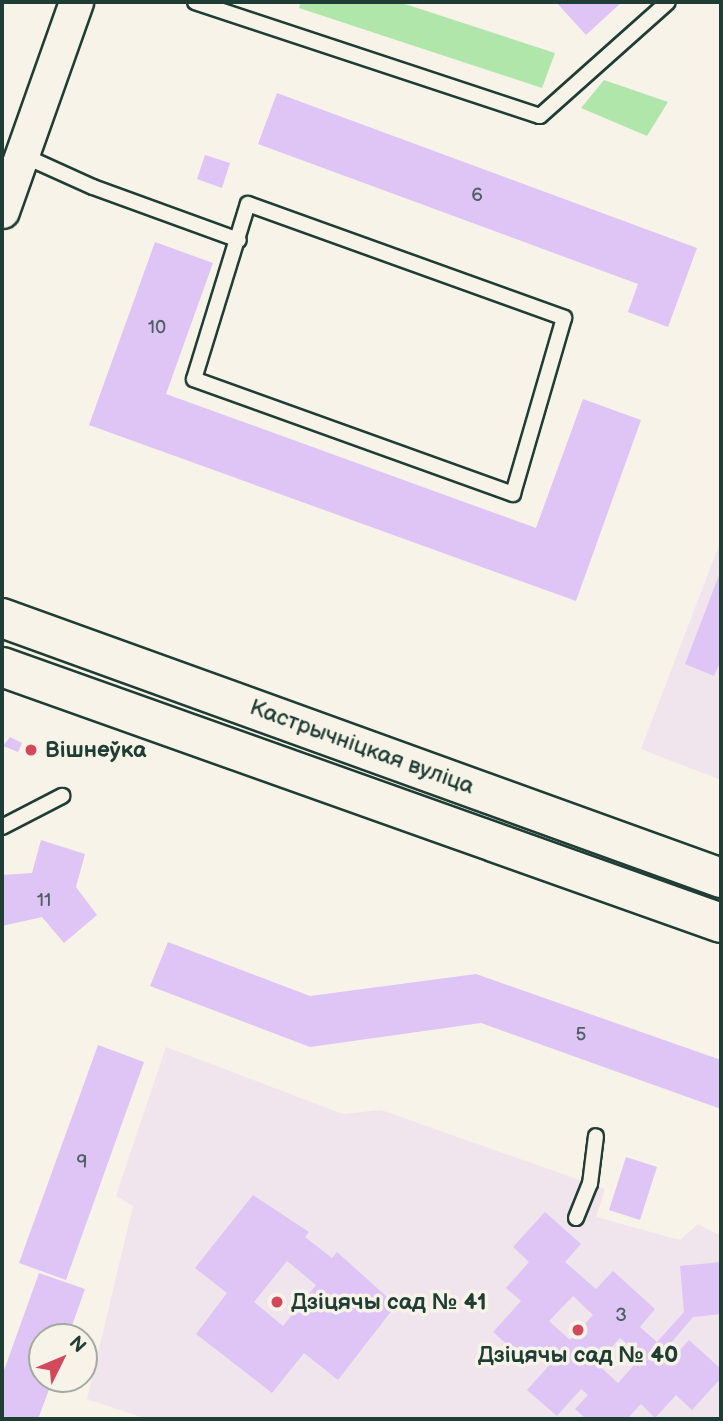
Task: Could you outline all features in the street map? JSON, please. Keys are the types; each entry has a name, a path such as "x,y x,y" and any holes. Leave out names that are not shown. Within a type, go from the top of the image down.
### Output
{"main road":[{"name":"Кастрычніцкая вуліца","path":"2,618 721,878"},
{"name":"Кастрычніцкая вуліца","path":"2,667 721,923"}],"street":[{"path":"2,211 76,2"}],"lane":[{"path":"195,2 540,116 668,2"},
{"path":"21,155 93,187 239,240"},
{"path":"248,204 564,318 513,494 194,379 239,240 248,204"},
{"path":"2,827 62,796"},
{"path":"576,1218 590,1184 596,1136"}],"shaded area":[{"path":"721,540 721,780 641,749"},
{"name":"Дзіцячы сад № 41","path":"166,1047 343,1114 381,1110 605,1189 596,1217 680,1240 698,1224 721,1236 721,1419 147,1419 87,1399 88,1393 98,1393 98,1353 133,1206 116,1196"}],"green space":[{"path":"301,2 399,2 555,53 542,88 299,8"},
{"path":"604,80 668,102 647,136 581,108"}],"building":[{"path":"556,2 622,2 586,35"},
{"path":"277,93 697,248 668,327 628,312 638,284 258,144"},
{"path":"205,155 230,163 222,188 197,179"},
{"path":"155,242 213,263 166,394 536,528 583,399 641,420 576,601 89,425"},
{"path":"721,570 721,660 714,676 685,664"},
{"path":"10,737 22,743 18,752 3,746"},
{"path":"41,840 85,854 76,887 97,915 64,943 42,917 2,926 2,875 32,873"},
{"path":"168,942 310,996 476,974 721,1060 721,1109 481,1023 310,1047 150,986"},
{"path":"98,1045 144,1062 66,1280 19,1263"},
{"path":"626,1157 657,1167 640,1220 609,1210"},
{"path":"253,1195 309,1232 305,1237 332,1258 337,1252 396,1305 338,1380 304,1353 272,1393 196,1334 227,1293 195,1268","holes":["287,1261 316,1285 283,1326 254,1302"]},
{"path":"545,1212 581,1244 565,1262 596,1289 613,1271 655,1309 640,1327 657,1342 684,1312 680,1266 721,1262 721,1314 693,1317 665,1350 674,1357 689,1340 721,1369 721,1378 692,1410 676,1395 655,1418 641,1404 627,1419 586,1419 575,1409 588,1395 581,1389 557,1416 527,1390 552,1362 540,1351 529,1364 493,1332 521,1301 506,1288 529,1262 513,1247","holes":["573,1296 593,1315 570,1340 549,1321","620,1338 641,1357 618,1383 597,1364"]},
{"path":"39,1273 85,1289 73,1323 28,1323 28,1393 48,1393 38,1419 2,1419 2,1376"}],"place":[{"name":"Вішнеўка","path":"31,750"},
{"name":"Дзіцячы сад № 41","path":"277,1302"},
{"name":"Дзіцячы сад № 40","path":"578,1330"}]}
